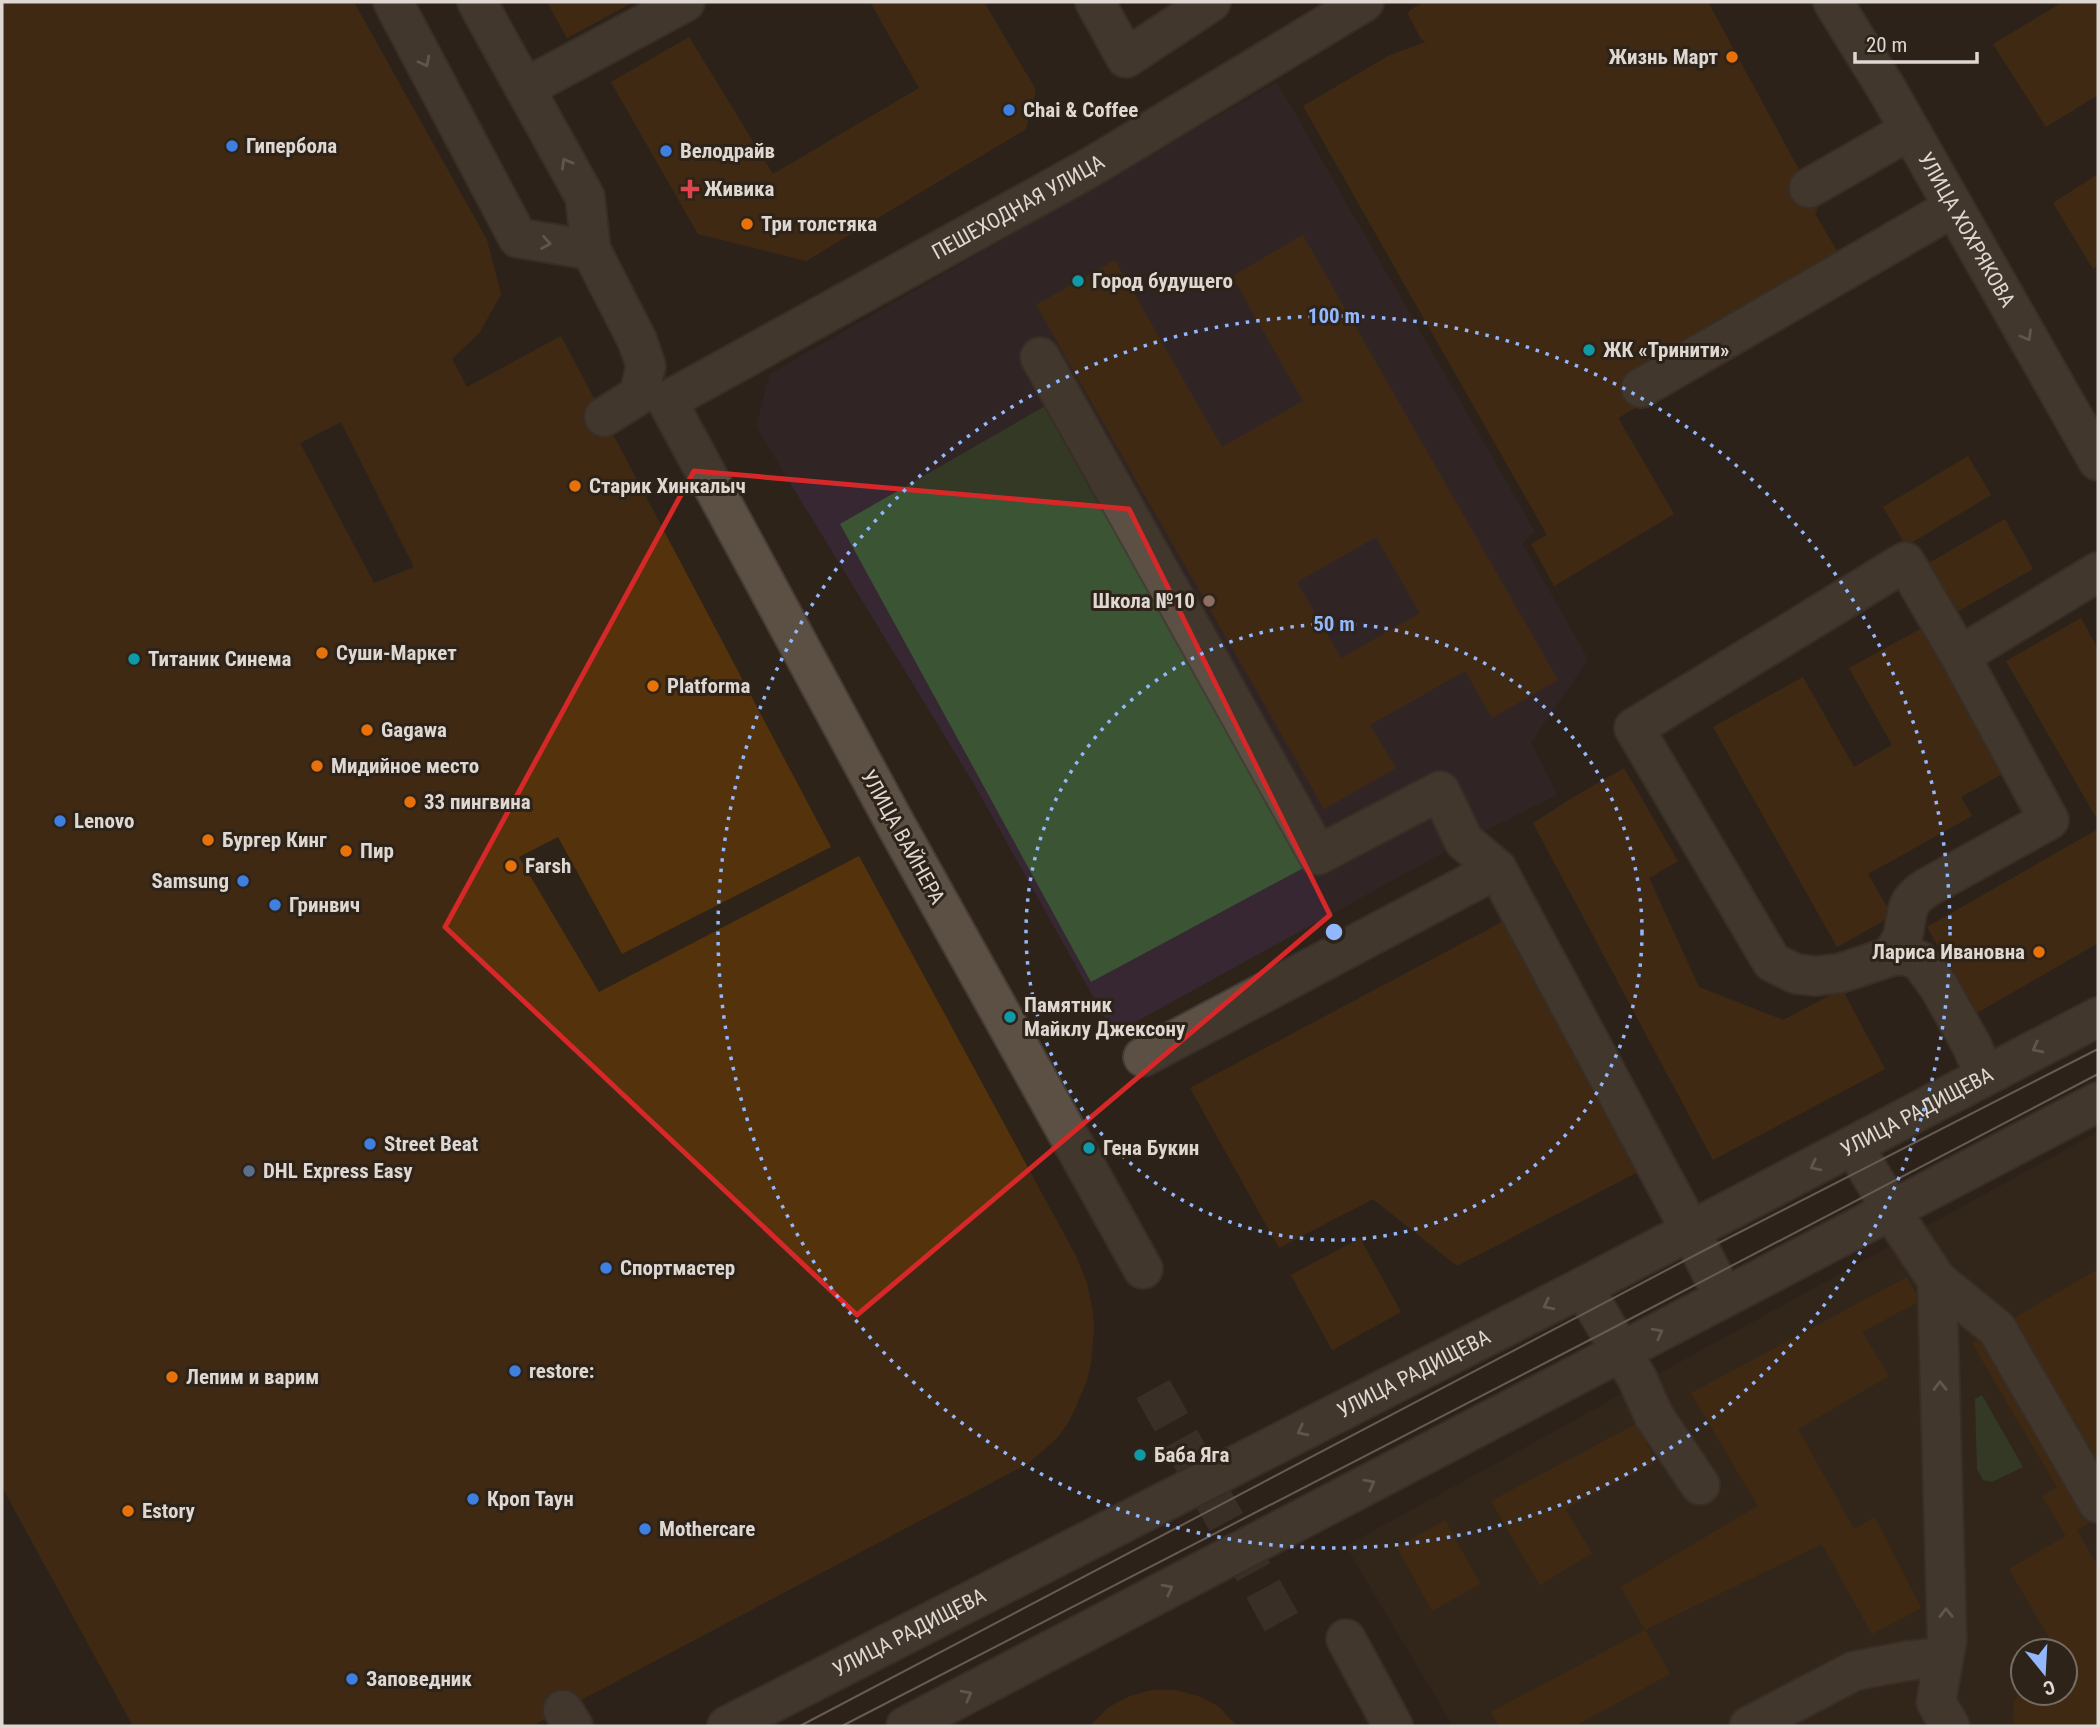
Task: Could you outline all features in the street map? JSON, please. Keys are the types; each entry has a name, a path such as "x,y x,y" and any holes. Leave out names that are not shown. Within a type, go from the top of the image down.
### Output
{"street":[{"path":"393,2 518,238 591,250"},
{"path":"450,2 539,167"},
{"path":"477,2 585,198 591,250 637,340 646,366 639,395 604,417"},
{"path":"525,88 685,2"},
{"path":"1095,2 1126,58 1211,2"},
{"name":"ПЕШЕХОДНАЯ УЛИЦА","path":"667,401 1090,167 1364,2"},
{"name":"УЛИЦА ХОХРЯКОВА","path":"1833,2 1910,130 2098,461"},
{"path":"1809,188 1910,130"},
{"path":"1641,388 1954,207"},
{"path":"1040,357 1318,855 1440,791 1464,841 1497,869 1724,1297"},
{"name":"УЛИЦА ВАЙНЕРА","path":"667,401 896,825 1143,1269"},
{"path":"1890,957 1904,932 1907,908 1915,896 2049,820 1960,656 1905,562 1634,728 1772,962 1796,974 1816,976 1849,971 1890,957 1907,956 1920,961 1972,1046 1984,1075"},
{"path":"1960,656 2098,572"},
{"path":"1143,1057 1497,869"},
{"name":"УЛИЦА РАДИЩЕВА","path":"738,1724 2098,1017"},
{"path":"906,1726 2098,1102"},
{"path":"1854,1146 1937,1280 1997,1329 2098,1503"},
{"path":"1937,1280 1947,1640 1936,1702 1950,1726"},
{"path":"1583,1287 1637,1378 1654,1416 1700,1485"},
{"path":"1346,1639 1393,1726"},
{"path":"1749,1726 1854,1671 1944,1657"}],"highlighted area":[{"path":"694,471 1129,509 1330,915 857,1315 445,927"}],"shaded area":[{"name":"Школа №10","path":"1277,82 1535,532 1522,543 1588,659 1531,743 1557,795 1464,841 1114,1034 974,784 756,427 770,374"},
{"path":"2098,1132 2098,1726 1453,1726 1346,1546"}],"green space":[{"path":"1047,405 1309,865 1091,982 840,524"},
{"path":"1982,1395 2023,1467 1992,1482 1983,1480 1977,1469 1975,1399"}],"building":[{"name":"Гринвич","path":"2,2 354,2 487,240 501,294 480,332 452,359 467,387 561,336 831,847 622,954 558,837 519,857 599,992 859,856 1077,1258 1087,1283 1093,1313 1091,1363 1087,1380 1066,1426 1056,1439 1029,1463 532,1726 133,1726 2,1487","holes":["341,422 414,567 374,583 300,443"]},
{"path":"547,2 634,2 567,38"},
{"path":"870,2 984,2 1036,90 1026,129 806,261 698,234 611,82 689,37 773,174 919,88"},
{"name":"ЖК «Тринити»","path":"1424,2 1708,2 1816,201 1815,214 1855,281 1618,418 1674,514 1554,586 1531,544 1547,535 1303,106 1390,55 1426,42 1421,39 1408,14"},
{"path":"2063,2 2098,2 2098,95 2046,127 1993,44"},
{"path":"2098,174 2098,265 2093,269 2053,203"},
{"path":"1303,235 1558,680 1492,718 1465,671 1370,725 1396,768 1324,809 1036,305 1115,260 1222,447 1303,401 1232,276","holes":["1376,537 1420,613 1341,658 1297,582"]},
{"path":"1968,456 1991,495 1906,546 1883,507"},
{"path":"2005,519 2033,569 1955,613 1927,564"},
{"path":"2081,618 2098,649 2098,821 2006,661"},
{"path":"1922,628 2004,773 1961,797 1972,816 1868,874 1892,916 1837,947 1713,727 1803,677 1854,767 1892,745 1849,668"},
{"path":"1624,768 1678,861 1649,878 1699,987 1783,1020 1842,989 1885,1069 1713,1160 1533,823"},
{"path":"2098,829 2098,943 1977,1013 1927,927"},
{"path":"1504,921 1636,1173 1457,1266 1373,1199 1279,1248 1190,1088"},
{"path":"1360,1238 1401,1312 1332,1350 1291,1275"},
{"path":"2098,1269 2098,1517 2077,1530 2098,1566 2098,1726 2016,1726 2013,1718 2014,1707 2079,1707 2079,1637 2049,1637 2009,1569 2066,1536 2042,1496 2057,1487 1972,1343"},
{"path":"1907,1277 1920,1301 1862,1332 1889,1376 1798,1429 1854,1529 1875,1517 1921,1608 1872,1634 1822,1544 1645,1630 1621,1587 1758,1506 1691,1393"},
{"path":"1636,1424 1656,1462 1565,1509 1592,1553 1540,1585 1491,1501"},
{"path":"1445,1520 1480,1584 1432,1611 1397,1547"},
{"path":"1645,1630 1670,1674 1575,1726 1499,1726 1491,1712"},
{"path":"1152,1690 1175,1690 1198,1696 1218,1706 1237,1726 1090,1726 1109,1707 1130,1696"}],"tunnel":[{"path":"1153,1389 1288,1634"}],"tram line":[{"path":"800,1726 1701,1252 2098,1049"},
{"path":"842,1726 2098,1074"}],"place":[{"name":"Жизнь Март","path":"1732,57"},
{"name":"Chai & Coffee","path":"1009,110"},
{"name":"Гипербола","path":"232,146"},
{"name":"Велодрайв","path":"666,151"},
{"name":"Живика","path":"690,189"},
{"name":"Три толстяка","path":"747,224"},
{"name":"Город будущего","path":"1078,281"},
{"name":"ЖК «Тринити»","path":"1589,350"},
{"name":"Старик Хинкалыч","path":"575,486"},
{"name":"Школа №10","path":"1209,601"},
{"name":"Суши-Маркет","path":"322,653"},
{"name":"Титаник Синема","path":"134,659"},
{"name":"Platforma","path":"653,686"},
{"name":"Gagawa","path":"367,730"},
{"name":"Мидийное место","path":"317,766"},
{"name":"33 пингвина","path":"410,802"},
{"name":"Lenovo","path":"60,821"},
{"name":"Бургер Кинг","path":"208,840"},
{"name":"Пир","path":"346,851"},
{"name":"Farsh","path":"511,866"},
{"name":"Samsung","path":"243,881"},
{"name":"Гринвич","path":"275,905"},
{"name":"Лариса Ивановна","path":"2039,952"},
{"name":"Памятник Майклу Джексону","path":"1010,1017"},
{"name":"Street Beat","path":"370,1144"},
{"name":"Гена Букин","path":"1089,1148"},
{"name":"DHL Express Easy","path":"249,1171"},
{"name":"Спортмастер","path":"606,1268"},
{"name":"restore:","path":"515,1371"},
{"name":"Лепим и варим","path":"172,1377"},
{"name":"Баба Яга","path":"1140,1455"},
{"name":"Кроп Таун","path":"473,1499"},
{"name":"Estory","path":"128,1511"},
{"name":"Mothercare","path":"645,1529"},
{"name":"Заповедник","path":"352,1679"}]}
